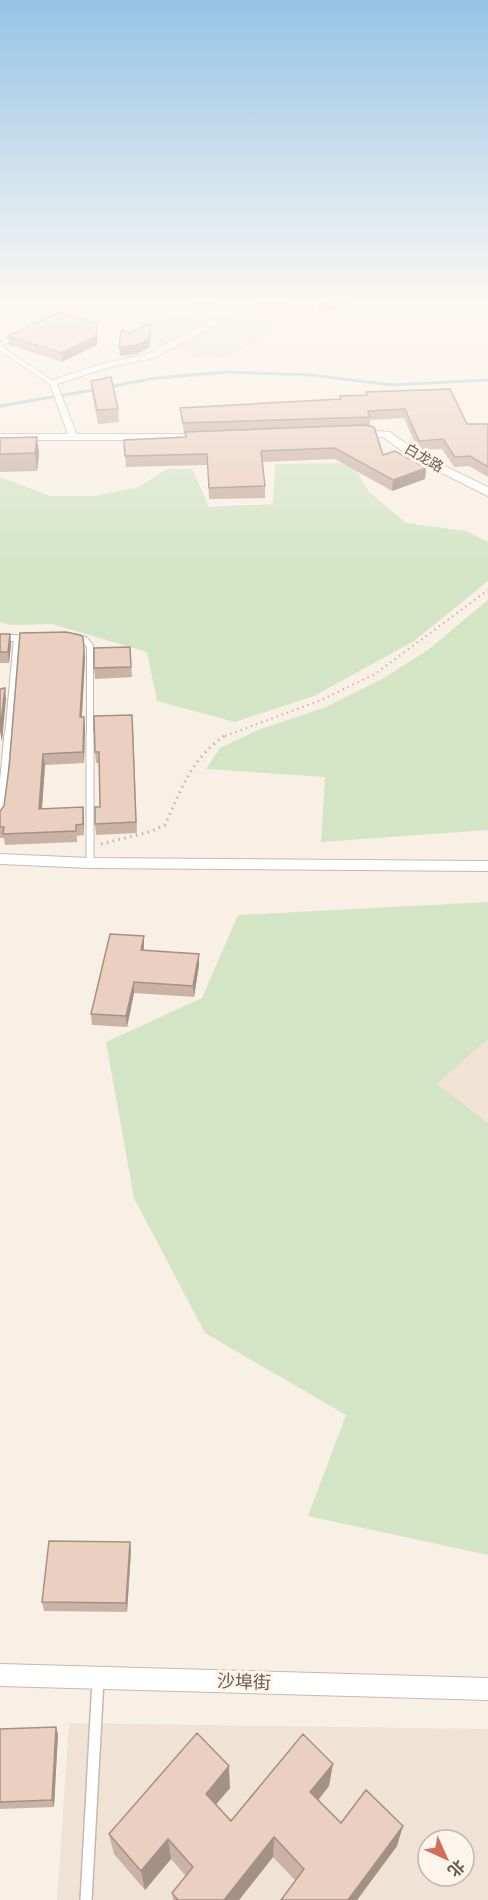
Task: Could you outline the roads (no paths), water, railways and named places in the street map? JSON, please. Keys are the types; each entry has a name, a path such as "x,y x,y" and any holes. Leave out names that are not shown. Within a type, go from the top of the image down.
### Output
{"street":[{"path":"54,389 73,438"},
{"name":"白龙路","path":"340,432 386,434 416,456 488,492"},
{"path":"0,437 225,436"},
{"path":"0,859 90,863 488,866"},
{"name":"沙埠街","path":"0,1675 488,1689"}],"lane":[{"path":"0,638 39,638"},
{"path":"0,817 17,638"},
{"path":"62,638 85,640 90,646 90,863"},
{"path":"86,1900 98,1678"}],"waterway":[{"path":"0,406 99,389"}]}
